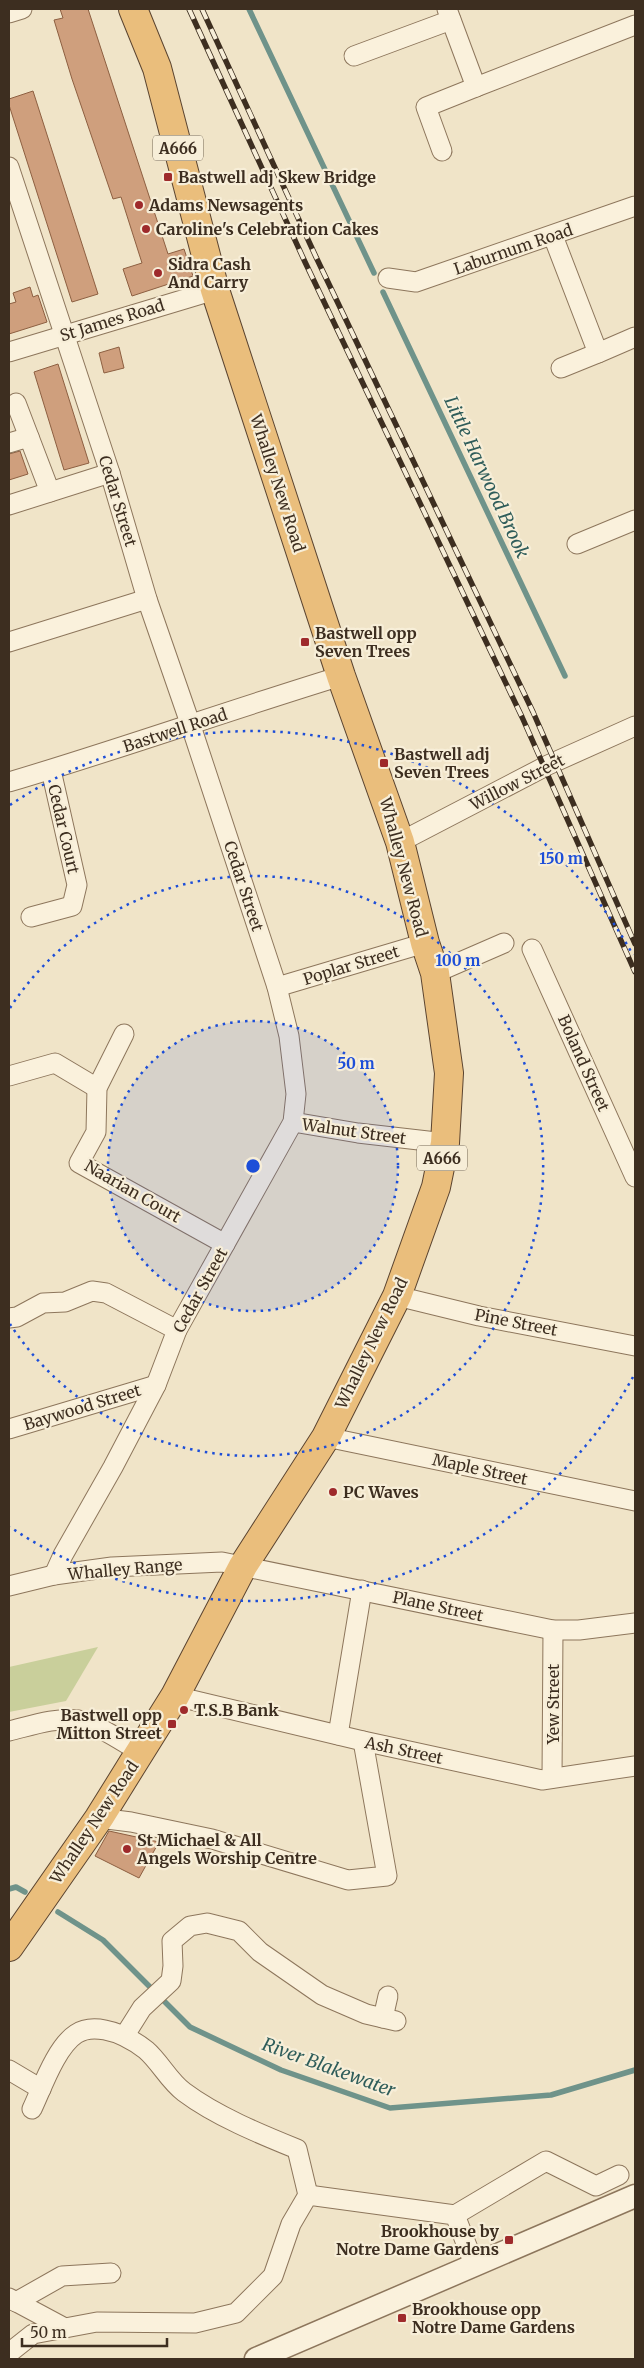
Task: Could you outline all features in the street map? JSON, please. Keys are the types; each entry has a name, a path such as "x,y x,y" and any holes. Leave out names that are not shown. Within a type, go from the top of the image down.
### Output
{"highway":[{"name":"Whalley New Road","path":"9,1947 99,1818 175,1696 243,1566 326,1437 397,1296 436,1187 446,1143 449,1073 435,973 425,943 400,842 341,676 216,290 157,68 133,9"}],"street":[{"path":"9,12 22,9"},
{"path":"354,56 449,14 476,87"},
{"path":"442,151 426,107 635,25"},
{"name":"Cedar Street","path":"9,167 13,194 64,334 110,473 147,599 192,726 277,987 290,1036 296,1094 293,1122 177,1330 156,1385 113,1467 63,1555 54,1576"},
{"name":"Laburnum Road","path":"388,278 416,282 635,206"},
{"path":"553,236 598,353"},
{"name":"St James Road","path":"9,352 216,290"},
{"path":"560,368 635,337"},
{"path":"16,403 50,492"},
{"path":"9,443 29,437"},
{"path":"9,505 110,473"},
{"path":"577,544 635,520"},
{"path":"9,642 147,599"},
{"name":"Bastwell Road","path":"9,782 192,726 257,702 341,676"},
{"name":"Willow Street","path":"400,842 548,765 635,726"},
{"name":"Cedar Court","path":"31,917 72,906 77,886 51,770"},
{"name":"Poplar Street","path":"277,987 425,943"},
{"path":"435,973 504,943"},
{"name":"Boland Street","path":"532,949 635,1177"},
{"name":"Naarian Court","path":"124,1034 97,1088 96,1132 79,1163 225,1244"},
{"path":"9,1076 55,1063 97,1088"},
{"name":"Walnut Street","path":"293,1122 358,1133 446,1143"},
{"path":"9,1318 17,1317 42,1303 65,1302 92,1291 106,1293 177,1330"},
{"name":"Pine Street","path":"397,1296 479,1316 635,1346"},
{"name":"Baywood Street","path":"9,1429 156,1385"},
{"name":"Maple Street","path":"326,1437 635,1502"},
{"name":"Whalley Range","path":"9,1586 54,1576 112,1567 222,1562 243,1566"},
{"name":"Plane Street","path":"243,1566 553,1630 579,1630 635,1623"},
{"path":"338,1735 362,1590"},
{"name":"Yew Street","path":"552,1778 553,1630"},
{"name":"Ash Street","path":"175,1696 363,1741 542,1780 635,1766"},
{"path":"9,1731 62,1720 79,1720 115,1737 140,1752"},
{"path":"99,1818 131,1822 212,1839 348,1880 387,1876 363,1741"},
{"path":"125,2035 142,2008 171,1981 172,1941 190,1926 207,1923 239,1931 260,1952 322,1995 366,2014 390,2019 388,1996"},
{"path":"9,2353 33,2334 97,2322 195,2323 236,2313 273,2276 291,2224 308,2195 297,2149 248,2129 184,2092 146,2050 125,2035 98,2029 87,2029 77,2033 61,2049 32,2109"},
{"path":"9,2070 41,2089"},
{"path":"308,2195 455,2215 546,2161 596,2186 619,2176"},
{"path":"266,2357 474,2264 635,2196"},
{"path":"455,2215 474,2264"},
{"path":"13,2300 62,2276 112,2273"},
{"path":"13,2300 66,2328"}],"green space":[{"path":"98,1647 66,1701 9,1712 9,1667"}],"building":[{"path":"60,9 88,9 168,254 184,249 193,276 132,296 123,269 142,263 121,197 113,199 72,79 54,20 63,18"},
{"path":"33,91 98,294 72,302 9,105 9,99"},
{"path":"30,287 33,297 38,295 47,322 9,334 9,304 16,302 13,293"},
{"path":"119,347 124,368 104,373 99,353"},
{"path":"58,364 89,463 64,470 34,372"},
{"path":"20,451 28,474 9,480 9,454"},
{"name":"St Michael & All Angels Worship Centre","path":"109,1831 159,1842 139,1878 95,1856"}],"waterway":[{"name":"Little Harwood Brook","path":"249,9 374,273"},
{"name":"Little Harwood Brook","path":"383,292 565,676"},
{"name":"River Blakewater","path":"9,1889 16,1887 25,1892"},
{"name":"River Blakewater","path":"58,1912 103,1940 190,2027 281,2070 390,2108 551,2095 635,2070"}],"railway":[{"path":"189,9 305,262 522,717 635,972"},
{"path":"202,9 316,257 533,712 635,944"}],"place":[{"name":"Bastwell adj Skew Bridge","path":"168,177"},
{"name":"Adams Newsagents","path":"139,205"},
{"name":"Caroline's Celebration Cakes","path":"146,229"},
{"name":"Sidra Cash And Carry","path":"158,273"},
{"name":"Bastwell opp Seven Trees","path":"305,642"},
{"name":"Bastwell adj Seven Trees","path":"384,763"},
{"name":"PC Waves","path":"333,1492"},
{"name":"T.S.B Bank","path":"184,1710"},
{"name":"Bastwell opp Mitton Street","path":"172,1724"},
{"name":"St Michael & All Angels Worship Centre","path":"127,1849"},
{"name":"Brookhouse by Notre Dame Gardens","path":"509,2240"},
{"name":"Brookhouse opp Notre Dame Gardens","path":"402,2318"}]}
